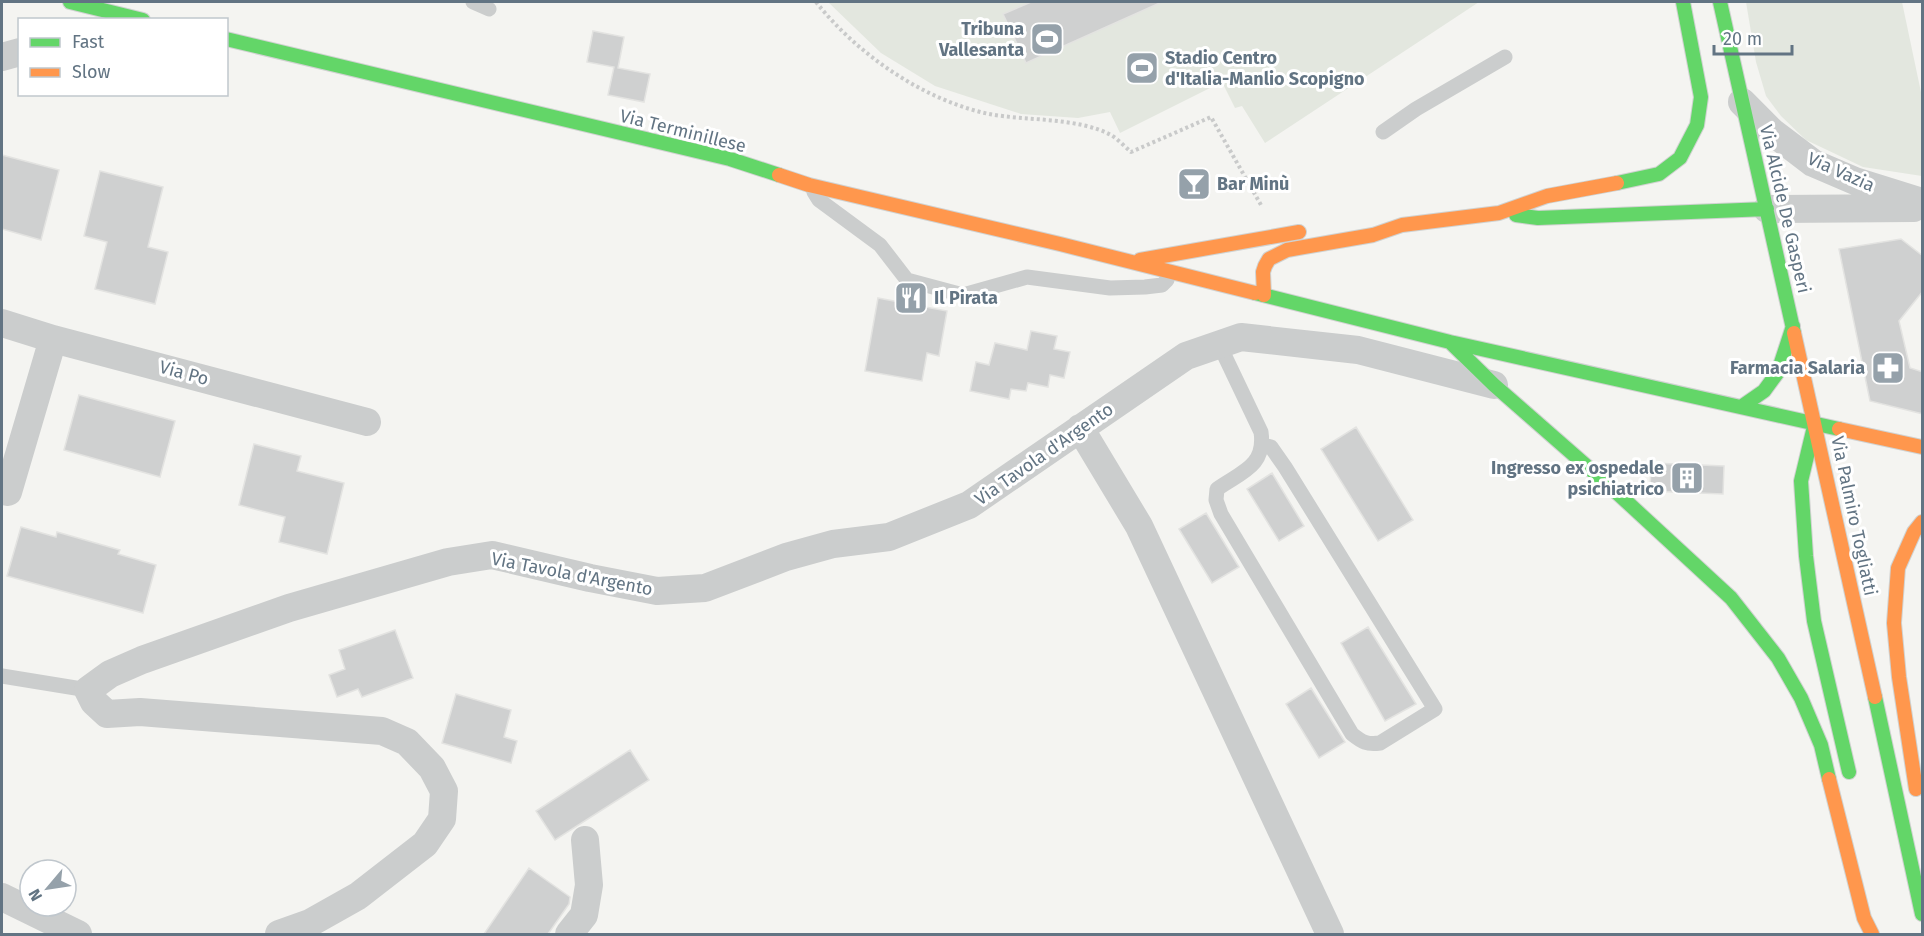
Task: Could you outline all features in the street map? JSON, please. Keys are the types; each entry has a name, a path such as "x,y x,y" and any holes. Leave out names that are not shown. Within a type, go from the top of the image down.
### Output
{"street":[{"path":"70,2 102,5 138,18"},
{"path":"1264,295 1263,272 1269,259 1287,250 1373,235 1402,225 1499,213 1547,196 1659,174 1680,158 1697,125 1701,97 1683,2"},
{"name":"Via Alcide De Gasperi","path":"1720,2 1815,423"},
{"name":"Via Terminillese","path":"228,39 730,159 809,185 1168,271 1450,342 1815,423"},
{"path":"2,57 18,53"},
{"name":"Via Vazia","path":"1742,102 1772,132 1812,163 1856,181 1923,202"},
{"name":"Via Vazia","path":"1767,209 1923,207"},
{"path":"1499,213 1538,218 1767,209"},
{"path":"1373,220 1402,225"},
{"path":"1130,262 1309,231"},
{"name":"Via Po","path":"2,323 53,339 367,422"},
{"path":"1741,407 1764,391 1778,372 1793,326"},
{"name":"Via Tavola d'Argento","path":"88,690 110,674 176,648 289,608 448,562 492,555 657,591 705,588 786,556 833,544 889,537 969,505 1186,356 1241,337 1358,350 1494,386"},
{"path":"2,491 8,492 53,339"},
{"path":"1450,342 1494,386 1614,490 1731,598 1778,658 1801,698 1821,745 1864,918 1872,934"},
{"path":"1815,423 1923,447"},
{"name":"Via Palmiro Togliatti","path":"1815,423 1801,481 1806,556 1814,621 1851,784"},
{"name":"Via Palmiro Togliatti","path":"1815,423 1923,914"},
{"path":"1080,428 1139,526 1330,934"},
{"path":"1917,799 1899,676 1894,623 1898,568 1914,532 1923,522"},
{"path":"88,690 94,702 107,714 140,712 382,730 407,742 432,768 444,791 442,819 425,844 358,896 309,923 279,934"},
{"path":"569,934 584,915 588,885 585,840"},
{"path":"336,934 358,896"},
{"path":"2,897 78,934"}],"lane":[{"path":"473,2 489,9"},
{"path":"1383,132 1416,109 1505,57"},
{"path":"809,185 819,200 880,245 907,280 963,295 1028,277 1110,288 1162,285 1167,280 1168,271"},
{"path":"1219,344 1261,432 1263,445 1257,462 1217,489 1216,500 1221,514 1352,734 1370,745 1380,743 1435,709 1285,468 1270,447 1263,445"},
{"path":"2,676 88,690"}],"path":[{"path":"816,2 864,52 920,88 960,106 990,114 1086,126 1112,135 1131,152 1211,117 1261,204"}],"shaded area":[{"name":"Stadio Centro d'Italia-Manlio Scopigno","path":"828,2 1479,2 1265,143 1242,106 1235,108 1222,82 1120,133 1110,112 1078,118 1021,114 935,86 881,53"},
{"path":"1746,2 1902,2 1922,97 1922,176 1863,167 1806,140 1781,116 1766,96 1756,62"}],"building":[{"name":"Tribuna Vallesanta","path":"1031,2 1162,2 1026,63 1003,14"},
{"path":"593,31 624,37 618,68 650,74 644,102 608,95 614,67 587,62"},
{"path":"2,155 59,170 41,240 2,229"},
{"path":"100,171 163,187 148,247 168,252 155,304 95,289 107,242 84,236"},
{"path":"1901,239 1923,256 1923,291 1899,321 1910,368 1923,372 1923,414 1870,401 1839,249"},
{"path":"878,298 947,311 939,356 927,353 922,381 865,371"},
{"path":"1031,331 1057,336 1054,349 1070,352 1064,378 1050,375 1048,387 1028,383 1026,391 1011,389 1009,399 970,391 976,362 989,365 995,343 1027,350"},
{"path":"79,395 175,421 160,477 64,450"},
{"path":"1356,427 1413,520 1378,541 1321,449"},
{"path":"254,444 301,456 297,471 344,483 327,554 279,542 285,517 239,505"},
{"name":"Ingresso ex ospedale psichiatrico","path":"1651,463 1724,466 1723,494 1650,491"},
{"path":"1272,473 1304,526 1279,541 1247,489"},
{"path":"1206,513 1239,567 1212,583 1179,529"},
{"path":"21,527 56,537 57,532 120,550 118,554 156,565 143,613 7,576"},
{"path":"1368,627 1416,704 1385,721 1341,643"},
{"path":"395,630 413,678 362,697 358,689 337,697 329,675 345,669 339,650"},
{"path":"1311,688 1345,742 1319,758 1286,704"},
{"path":"456,694 511,710 504,737 517,741 511,763 442,743"},
{"path":"630,750 649,780 555,840 536,811"},
{"path":"529,868 570,897 569,904 548,934 484,934"}],"traffic: fast":[{"path":"70,2 135,18"},
{"path":"1617,183 1659,174 1680,158 1697,125 1701,97 1683,2"},
{"path":"1720,2 1794,333"},
{"path":"228,39 730,159 779,175"},
{"path":"1516,215 1538,218 1767,209"},
{"path":"1255,293 1450,342 1839,429"},
{"path":"1741,407 1764,391 1778,372 1793,326"},
{"path":"1450,342 1494,385 1614,490 1731,598 1778,658 1801,698 1821,745 1829,779"},
{"path":"1813,431 1801,481 1806,556 1814,621 1849,772"},
{"path":"1875,697 1922,914"}],"traffic: slow":[{"path":"779,175 809,185 1255,293"},
{"path":"1264,295 1265,266 1269,259 1287,250 1373,235 1402,225 1499,213 1547,196 1617,183"},
{"path":"1140,260 1299,232"},
{"path":"1794,333 1875,697"},
{"path":"1839,429 1922,447"},
{"path":"1916,789 1899,677 1894,623 1898,568 1914,532 1922,522"},
{"path":"1829,779 1864,918 1872,934"}],"place":[{"name":"Tribuna Vallesanta","path":"1047,39"},
{"name":"Stadio Centro d'Italia-Manlio Scopigno","path":"1142,68"},
{"name":"Bar Minù","path":"1194,184"},
{"name":"Il Pirata","path":"911,298"},
{"name":"Farmacia Salaria","path":"1888,368"},
{"name":"Ingresso ex ospedale psichiatrico","path":"1687,478"}]}
